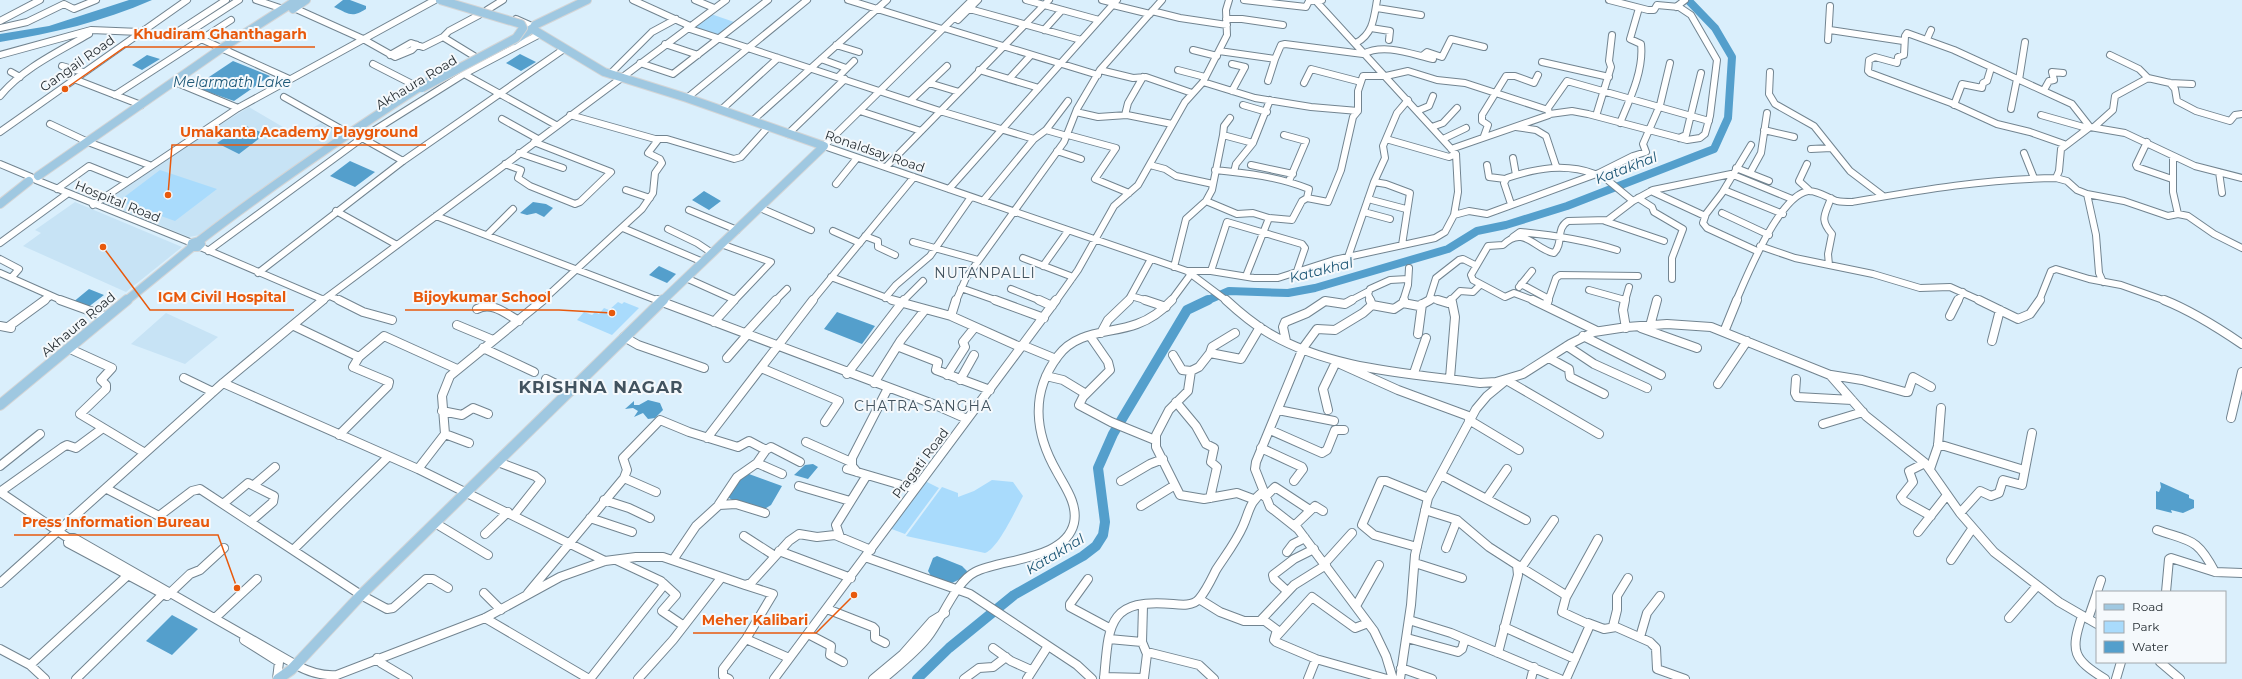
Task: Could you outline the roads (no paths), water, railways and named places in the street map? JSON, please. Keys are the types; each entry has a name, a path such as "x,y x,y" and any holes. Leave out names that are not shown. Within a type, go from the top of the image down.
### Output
{"main road":[{"path":"225,50 283,9 306,0"},
{"path":"311,160 420,88 463,64 516,38 523,28 521,24 515,22 435,0"},
{"name":"Akhaura Road","path":"0,406 68,348 195,245 250,202 348,133 474,56 533,29 587,0"},
{"path":"2,200 209,59 298,2"},
{"name":"Akhaura Road","path":"311,160 424,91 513,42 533,29"},
{"name":"Ronaldsay Road","path":"533,29 564,49 610,74 687,98 824,146"},
{"path":"277,679 292,671 361,595 466,494 624,337 824,146"}],"street":[{"path":"0,21 40,0"},
{"path":"58,0 74,9 96,0"},
{"name":"Gangail Road","path":"0,132 187,0"},
{"path":"226,0 180,30 289,79"},
{"path":"188,33 239,0"},
{"path":"256,0 283,9"},
{"path":"93,205 149,165 238,108 435,0 479,15 533,29"},
{"path":"449,0 487,10 533,29"},
{"path":"487,10 503,0"},
{"path":"633,0 676,19 688,27 719,39 940,111 1034,139"},
{"path":"695,0 714,8"},
{"path":"0,583 107,489 223,383 327,298 556,125 726,0"},
{"path":"640,63 673,74 768,0"},
{"path":"687,98 807,0"},
{"path":"848,0 1060,64 1133,78 1143,77 1158,80 1192,93"},
{"path":"752,121 887,0"},
{"path":"824,146 945,29 972,0"},
{"path":"966,8 978,0"},
{"path":"1026,0 1099,20"},
{"path":"886,167 1049,0"},
{"path":"1102,0 1176,18 1226,22 1242,19 1283,25"},
{"path":"950,316 961,288 978,260 1016,212 1068,135 1076,112 1099,72 1162,0"},
{"name":"Pragati Road","path":"774,679 851,578 1021,346 1044,318 1073,277 1114,206 1138,185 1172,124 1192,93 1204,79 1218,54 1227,35 1226,10 1229,0"},
{"path":"883,679 921,645 945,613 967,578 974,572 1043,552 1066,538 1073,528 1075,516 1074,506 1041,437 1039,410 1046,376 1056,359 1072,342 1139,323 1166,307 1177,296 1189,273 1211,271 1268,279 1296,274 1348,257 1441,236 1449,226 1454,215 1458,192 1454,151 1432,128 1423,109 1408,100 1386,76 1361,41 1317,0 1309,1 1306,8 1244,0"},
{"path":"1361,41 1371,28 1377,8 1377,0"},
{"path":"1386,139 1450,158 1454,151 1484,136 1514,127 1549,112 1572,111 1678,138 1691,140 1703,137 1709,121 1717,60 1693,18 1680,3 1657,5 1652,10 1609,0"},
{"path":"298,2 395,57 401,56 417,45 426,46 443,37 449,31 479,15"},
{"path":"949,189 1115,3"},
{"path":"0,28 27,22 64,4"},
{"path":"1828,40 1830,30 1830,6"},
{"path":"966,8 1081,40"},
{"path":"1377,8 1421,15"},
{"path":"1620,123 1631,99 1642,48 1640,44 1630,39 1639,8"},
{"path":"1044,30 1062,10"},
{"path":"610,74 652,32 676,19"},
{"path":"115,96 231,20"},
{"path":"1371,28 1390,31 1392,33 1389,40"},
{"path":"208,251 362,138 533,29"},
{"path":"0,55 35,47 88,30 140,32"},
{"path":"1830,30 1903,42"},
{"path":"1927,39 1931,30"},
{"path":"2064,144 2030,132 1997,124 1954,105 1868,72 1869,60 1871,58 1897,63 1898,57 1904,54 1903,42 1907,33 1927,39 2044,90 2072,104 2078,114 2088,122 2090,127"},
{"path":"0,96 8,85 89,34"},
{"path":"0,58 36,51 89,34 133,37"},
{"path":"1596,116 1609,77 1611,66 1609,61 1612,35"},
{"path":"443,37 474,56"},
{"path":"1422,56 1427,52 1442,57 1451,39 1484,46"},
{"path":"2012,109 2025,42"},
{"path":"666,44 698,55"},
{"path":"1268,81 1275,59 1282,44 1368,51 1385,49 1433,59"},
{"path":"836,45 859,52"},
{"path":"258,273 403,161 564,49"},
{"path":"1193,50 1218,54 1275,59"},
{"path":"2110,54 2139,69 2148,78 2170,83 2192,84"},
{"path":"1009,79 1030,55"},
{"path":"721,110 778,58"},
{"path":"821,59 846,68"},
{"path":"838,77 854,61"},
{"path":"1542,62 1609,77"},
{"path":"1454,215 1462,212 1487,214 1597,173 1622,163 1633,156 1645,153 1643,144 1652,131 1665,90 1670,63"},
{"path":"373,64 420,88"},
{"path":"1232,64 1245,67 1232,91"},
{"path":"62,66 83,72"},
{"path":"910,101 947,66"},
{"path":"1954,105 1962,84 1982,88 1983,83 1987,82 1991,68"},
{"path":"1304,83 1311,69 1361,82"},
{"path":"979,70 1039,88"},
{"path":"1178,70 1251,98 1311,107 1358,111"},
{"path":"1307,198 1328,202 1341,170 1353,117 1358,111 1358,91 1363,76 1386,76 1408,71 1437,80 1465,83 1549,112"},
{"path":"11,72 20,77"},
{"path":"1580,84 1583,72"},
{"path":"1770,72 1769,94 1775,104 1812,125 1852,173 1883,196"},
{"path":"2044,90 2049,81 2054,80 2052,72 2063,73"},
{"path":"1678,138 1686,134 1701,73"},
{"path":"464,74 502,93 517,104 556,125"},
{"path":"1484,136 1488,125 1482,122 1482,115 1508,75 1534,83 1538,75"},
{"path":"1125,115 1127,101 1140,84 1143,77"},
{"path":"2056,178 2060,168 2059,153 2064,144 2113,110 2116,96 2148,78"},
{"path":"74,79 141,106"},
{"path":"788,134 845,79"},
{"path":"175,82 238,108"},
{"path":"1549,112 1566,82 1580,84 1709,121"},
{"path":"929,83 958,92"},
{"path":"2170,83 2173,86 2177,101 2189,108 2230,121 2237,114 2242,114"},
{"path":"1423,109 1433,96"},
{"path":"284,97 348,133"},
{"path":"1234,172 1236,164 1253,143 1267,112 1270,100"},
{"path":"1348,257 1374,182 1386,158 1383,149 1386,139 1397,113 1408,100"},
{"path":"983,200 1034,139 1046,130 1068,101"},
{"path":"1243,105 1267,112"},
{"path":"1432,128 1441,124 1458,108"},
{"path":"861,111 921,131"},
{"path":"1076,112 1098,117 1125,115 1172,124"},
{"path":"1750,174 1761,153 1767,113"},
{"path":"570,115 658,140 667,139 736,159 740,157 768,127"},
{"path":"2041,115 2090,127 2125,133 2147,142 2195,166 2242,178"},
{"path":"1174,267 1186,219 1206,201 1213,184 1224,126 1230,118"},
{"path":"502,119 536,140 611,172 580,202 576,204 530,186 518,178 521,170 505,164"},
{"path":"50,124 88,142 149,165"},
{"path":"1514,127 1536,129 1548,136 1551,141 1556,166"},
{"path":"1443,139 1466,128"},
{"path":"1046,130 1116,148 1095,179 1129,193"},
{"path":"1764,130 1794,137"},
{"path":"1223,135 1253,143"},
{"path":"1284,135 1306,141 1289,181"},
{"path":"362,138 403,161"},
{"path":"418,469 445,434 442,411 443,389 450,376 493,340 519,321 623,228 650,198 654,188 655,173 662,163 660,159 648,152 658,140"},
{"path":"2147,142 2136,165 2137,167 2172,179"},
{"path":"1751,145 1731,174 1724,190 1705,216 1703,223 1707,228 1759,248 1795,258 1872,274 1920,288 1945,286 1963,292 2018,320 2025,319 2043,295 2051,271 2056,268 2103,282 2128,287 2186,310 2210,323 2242,344"},
{"name":"Ronaldsay Road","path":"824,146 983,200 1189,273 1210,287 1244,316 1260,327 1286,341 1323,356"},
{"path":"1811,149 1831,148"},
{"path":"1057,152 1081,159"},
{"path":"519,153 563,168"},
{"path":"2024,153 2034,178"},
{"path":"2173,156 2172,179 2178,214"},
{"path":"836,184 857,158"},
{"path":"1513,158 1516,175"},
{"name":"Hospital Road","path":"0,164 93,205 195,245 258,273 363,312 392,320"},
{"path":"1808,164 1799,181 1810,191 1831,198 1852,202 1966,183 2006,179 2056,178 2067,181 2077,190 2087,194 2124,202 2168,216 2178,214 2193,218 2214,234 2242,248"},
{"path":"1150,165 1165,170 1176,176 1213,184"},
{"path":"1251,165 1293,174"},
{"path":"1487,165 1489,178 1505,179 1556,166 1584,169 1597,173 1621,191 1635,200 1652,207 1654,212 1683,229 1672,258 1672,279"},
{"path":"57,189 89,166 126,181"},
{"path":"1736,168 1769,181"},
{"path":"1206,201 1237,214 1253,213 1269,218 1292,220 1302,201 1307,198 1309,189 1273,176 1216,170"},
{"path":"2219,172 2222,193"},
{"path":"1605,221 1614,217 1635,200 1651,191 1731,174 1792,199"},
{"path":"707,438 831,277 914,177"},
{"path":"1505,179 1511,204"},
{"path":"1374,182 1409,191 1402,245"},
{"path":"626,190 650,198"},
{"path":"1724,190 1783,214"},
{"path":"1651,191 1705,216"},
{"path":"1724,332 1759,248 1792,199 1801,193 1810,191"},
{"path":"0,243 67,194"},
{"path":"2087,194 2096,235 2099,273 2103,282"},
{"path":"885,298 897,281 926,260 946,236 957,216 971,197"},
{"path":"1829,265 1828,254 1832,234 1824,225 1822,220 1831,198"},
{"path":"1368,199 1406,209"},
{"path":"760,208 810,230"},
{"path":"487,235 513,209"},
{"path":"689,210 737,230"},
{"path":"336,212 397,245"},
{"path":"1364,212 1390,219"},
{"path":"1722,213 1769,234"},
{"path":"436,216 847,374 933,404 967,419"},
{"path":"1246,276 1262,232 1269,218"},
{"path":"1513,237 1537,243 1544,251 1551,253 1557,250 1562,226 1575,219 1590,218 1605,221 1664,241"},
{"path":"1211,271 1226,223 1238,224 1305,246 1296,274"},
{"path":"623,228 703,262"},
{"path":"668,229 697,243 712,253"},
{"path":"1044,266 1068,230"},
{"path":"833,231 860,243"},
{"path":"1532,271 1514,293 1505,297 1480,285 1470,277 1475,265 1488,246 1500,247 1520,232 1559,236 1591,242 1617,250"},
{"path":"866,236 878,241 878,247 895,255"},
{"path":"913,242 978,260"},
{"path":"714,322 771,262 721,244"},
{"path":"1023,258 1073,277"},
{"path":"0,259 19,270 11,278"},
{"path":"1101,333 1108,320 1126,305 1151,259"},
{"path":"1429,300 1434,280 1454,264 1463,259 1475,265"},
{"path":"1403,303 1409,268"},
{"path":"0,273 51,296 107,317"},
{"path":"1546,306 1547,298 1556,278 1560,275 1638,276"},
{"path":"831,277 901,304 924,311 950,316 1056,359"},
{"path":"686,278 735,300"},
{"path":"1286,341 1283,327 1285,322 1310,311 1325,301 1345,304 1390,280 1408,279"},
{"path":"847,374 901,304 923,281"},
{"path":"1521,284 1547,298"},
{"path":"1372,305 1394,309 1403,303 1419,306 1429,300 1448,303 1452,302 1460,291 1473,292 1480,285"},
{"path":"1626,328 1623,315 1629,287"},
{"path":"961,288 1044,318"},
{"path":"727,358 746,334 787,289"},
{"path":"1010,289 1052,306"},
{"path":"1589,290 1625,300"},
{"path":"1368,291 1372,305"},
{"path":"1950,316 1963,292"},
{"path":"1514,293 1546,306 1597,331"},
{"path":"0,326 9,328 51,296"},
{"path":"1131,296 1166,307"},
{"path":"1650,326 1657,300"},
{"path":"1450,378 1455,317 1452,302"},
{"path":"1418,334 1422,304"},
{"path":"477,308 481,305 488,305 519,321"},
{"path":"1372,305 1363,313 1335,330 1317,329 1303,348 1270,430 1261,448 1255,468 1270,507 1294,526 1305,538 1326,564 1368,623 1380,642 1393,679"},
{"path":"1992,341 2000,310"},
{"path":"874,384 897,346 924,311"},
{"path":"1323,356 1414,373 1480,383 1506,381 1517,378 1582,336 1597,331 1691,323 1703,324 1830,375 1862,380 1906,392 1908,392 1913,377 1931,387"},
{"path":"457,324 493,340"},
{"path":"294,326 359,357"},
{"path":"947,375 965,347 963,342 975,327"},
{"path":"1210,353 1241,359 1260,327"},
{"path":"1639,327 1670,339 1676,338 1697,348"},
{"path":"1173,355 1182,370 1191,371 1199,367 1210,353 1212,347 1235,333"},
{"path":"339,435 390,384 388,381 353,367 359,357 384,336 457,369"},
{"path":"1090,336 1111,367 1109,373 1086,394 1079,405 1111,422 1155,440"},
{"path":"1582,336 1612,353 1624,356 1661,375"},
{"path":"624,337 638,344 704,368"},
{"path":"1414,373 1426,338"},
{"path":"1718,384 1747,341"},
{"path":"897,346 938,362 935,369 947,375 990,390"},
{"path":"1567,346 1594,364 1647,388"},
{"path":"68,348 111,366 110,371 101,380 106,385 106,389 80,414 145,453"},
{"path":"483,348 534,372"},
{"path":"960,380 974,355"},
{"path":"1323,356 1398,390 1470,418 1519,450"},
{"path":"1549,358 1569,369 1570,377 1604,394"},
{"path":"1328,410 1323,390 1336,362"},
{"path":"761,368 839,401 825,422"},
{"path":"1191,371 1188,390 1168,410 1155,440 1156,447 1180,495 1210,498 1237,493 1253,499 1265,494 1275,487 1310,510"},
{"path":"2231,418 2240,399 2238,384 2242,372"},
{"path":"1830,375 1863,412 1928,466 1972,529 1994,552 2037,586 2085,618 2096,624"},
{"path":"1046,376 1063,380 1086,394"},
{"path":"184,378 213,392"},
{"path":"546,379 570,391"},
{"path":"1796,379 1795,393 1797,397 1852,400"},
{"path":"1400,679 1407,638 1416,547 1428,498 1442,475 1470,418 1480,402 1506,381"},
{"path":"1506,381 1599,434"},
{"path":"223,383 418,469 466,494 511,514 605,561"},
{"path":"849,466 888,388"},
{"path":"1176,402 1196,426 1206,444 1214,448 1211,462 1217,467 1210,498"},
{"path":"442,411 462,415 473,408 488,414"},
{"path":"1928,466 1938,444 1941,408"},
{"path":"1278,410 1334,421"},
{"path":"1823,424 1863,412"},
{"path":"524,598 604,500 624,478 627,470 623,460 625,455 658,421 662,420 707,438 738,446 749,441 766,450"},
{"path":"103,428 76,448 66,445 0,492 68,538 74,538 276,658 280,665 277,679"},
{"path":"1270,430 1322,452 1327,450 1335,430 1344,430"},
{"path":"1960,513 1980,491 1991,496 1999,493 2003,480 2022,485 2032,433"},
{"path":"0,466 40,434"},
{"path":"445,434 469,443"},
{"path":"806,442 857,472 915,489"},
{"path":"1938,444 2024,470"},
{"path":"673,560 698,524 718,505 737,477 757,463 766,450 771,447 800,462"},
{"path":"1261,448 1302,467 1303,469 1294,481"},
{"path":"293,550 388,457"},
{"path":"1121,481 1132,477 1149,462 1163,459"},
{"path":"485,534 511,514 541,481 535,476 498,462"},
{"path":"757,463 782,474"},
{"path":"1928,466 1909,471 1913,482 1901,497 1904,501 1931,516"},
{"path":"254,485 275,467"},
{"path":"1487,498 1507,469"},
{"path":"840,536 836,526 867,475"},
{"path":"1442,475 1526,520"},
{"path":"624,478 656,492"},
{"path":"1416,547 1368,532 1362,525 1381,481 1386,481 1428,498"},
{"path":"223,504 247,484 254,485 273,495 275,499 250,522"},
{"path":"1141,506 1164,490 1175,485"},
{"path":"799,486 850,501"},
{"path":"107,489 156,515 166,512 196,489 200,489 361,595 389,610 426,579 433,579 448,588"},
{"path":"1918,532 1948,494"},
{"path":"1142,606 1142,642 1147,654 1146,674 1144,678 1104,678 1111,629 1117,614 1122,610 1142,606 1190,605 1199,599 1243,527 1253,499"},
{"path":"604,500 629,508 650,518"},
{"path":"718,505 730,503 765,513"},
{"path":"1294,526 1310,510 1318,506 1323,511"},
{"path":"1425,510 1457,520 1489,548 1566,597"},
{"path":"590,518 632,532"},
{"path":"1446,548 1457,520"},
{"path":"1498,653 1519,567 1554,520"},
{"path":"435,523 488,555"},
{"path":"1951,560 1972,529"},
{"path":"2157,530 2197,544 2204,551 2215,572"},
{"path":"1261,620 1287,591 1326,564 1352,533"},
{"path":"745,585 751,583 777,553 799,534 817,537 832,535 840,536 868,553 970,594 1077,665 1092,679"},
{"path":"744,536 777,553 851,578"},
{"path":"68,538 68,543 127,576 166,593 215,618 292,671 322,679 485,618 560,577 587,566 605,561 649,557 673,560 721,578 773,594 746,638 723,669 723,676 729,679"},
{"path":"1287,552 1293,544 1305,538"},
{"path":"1598,539 1566,597 1562,612 1604,630 1613,626 1650,642 1656,648 1657,669 1685,679"},
{"path":"76,679 166,593 190,574 200,570 224,548"},
{"path":"1287,591 1274,579 1274,575 1294,559 1314,549"},
{"path":"2166,591 2169,558 2215,572 2242,574"},
{"path":"616,560 664,583 675,592 676,595 662,611 684,626"},
{"path":"1415,563 1462,578"},
{"path":"1356,606 1380,565"},
{"path":"30,665 127,576"},
{"path":"638,679 684,626 721,578"},
{"path":"1613,626 1617,610 1618,596 1628,578"},
{"path":"215,618 257,579"},
{"path":"1088,579 1070,604 1070,607 1111,629"},
{"path":"2097,591 2101,580"},
{"path":"485,618 589,679 662,588 664,583"},
{"path":"2009,618 2037,586"},
{"path":"484,593 501,610"},
{"path":"2096,594 2074,639 2074,650 2081,663 2105,679"},
{"path":"1640,637 1647,613 1660,596"},
{"path":"1275,638 1312,597 1357,629 1368,623"},
{"path":"1199,599 1220,612 1244,622 1261,620 1276,628 1277,633 1274,640 1278,644 1316,659 1387,679"},
{"path":"827,609 873,627 875,629 875,638 885,643"},
{"path":"873,679 903,654 932,621 945,613"},
{"path":"1409,620 1465,639 1560,679"},
{"path":"1566,679 1589,627 1588,623"},
{"path":"1504,627 1575,659"},
{"path":"808,634 831,646 830,655 843,662"},
{"path":"746,638 789,658"},
{"path":"1407,638 1458,652 1462,649 1465,639"},
{"path":"1109,639 1142,642"},
{"path":"1027,679 1031,670 1048,646"},
{"path":"993,648 1006,657 1031,670"},
{"path":"0,649 30,665 45,679"},
{"path":"1147,654 1151,653 1199,665 1214,679"},
{"path":"964,679 979,668 993,667 1006,657"},
{"path":"377,658 381,663 408,679"},
{"path":"1308,679 1316,659"},
{"path":"2116,679 2121,663"},
{"path":"2161,663 2180,679"},
{"path":"1531,679 1534,667"},
{"path":"1401,668 1432,679"}],"water":[{"path":"129,0 152,0 96,21 39,35 0,42 0,34 49,26"},
{"path":"343,0 350,0 366,6 366,9 361,12 350,14 334,7"},
{"path":"520,54 536,62 521,71 506,63"},
{"path":"147,55 160,59 142,70 132,65"},
{"name":"Melarmath Lake","path":"233,61 270,76 234,101 194,87"},
{"path":"244,125 265,134 239,154 217,143"},
{"path":"350,161 375,172 355,187 330,176"},
{"path":"704,191 721,201 709,210 692,200"},
{"path":"533,202 546,204 553,208 544,217 536,213 527,215 520,213"},
{"path":"659,266 676,274 667,283 649,275"},
{"path":"89,289 104,295 87,308 72,303"},
{"path":"837,312 875,326 862,344 824,329"},
{"path":"648,400 660,403 663,410 655,418 648,419 643,413 634,417 638,411 633,408 625,409 634,401 634,405 639,405"},
{"path":"813,464 818,467 808,479 794,475 805,465"},
{"path":"749,474 782,486 771,505 763,510 737,503 726,496 732,485"},
{"path":"2160,482 2189,495 2189,498 2194,500 2194,508 2183,513 2171,510 2172,513 2156,509 2156,491 2159,492 2161,487"},
{"path":"937,556 962,566 967,571 966,576 952,583 931,576 928,571 933,558"},
{"path":"172,615 198,629 172,655 146,641"}],"waterway":[{"name":"Katakhal","path":"1206,301 1229,291 1288,293 1315,288 1448,249 1477,231 1506,225 1567,206 1714,149 1728,118 1732,57 1715,28 1688,0"},
{"name":"Katakhal","path":"917,679 949,648 1014,595 1083,556 1096,546 1103,535 1105,522 1098,468 1113,434 1187,310 1208,300"}],"place":[{"name":"Khudiram Ghanthagarh","path":"65,89"},
{"name":"Umakanta Academy Playground","path":"168,195"},
{"name":"IGM Civil Hospital","path":"103,247"},
{"name":"Bijoykumar School","path":"612,313"},
{"name":"Press Information Bureau","path":"237,588"},
{"name":"Meher Kalibari","path":"854,595"}],"district":[{"name":"NUTANPALLI","path":"985,273"},
{"name":"KRISHNA NAGAR","path":"601,387"},
{"name":"CHATRA SANGHA","path":"923,406"}]}
